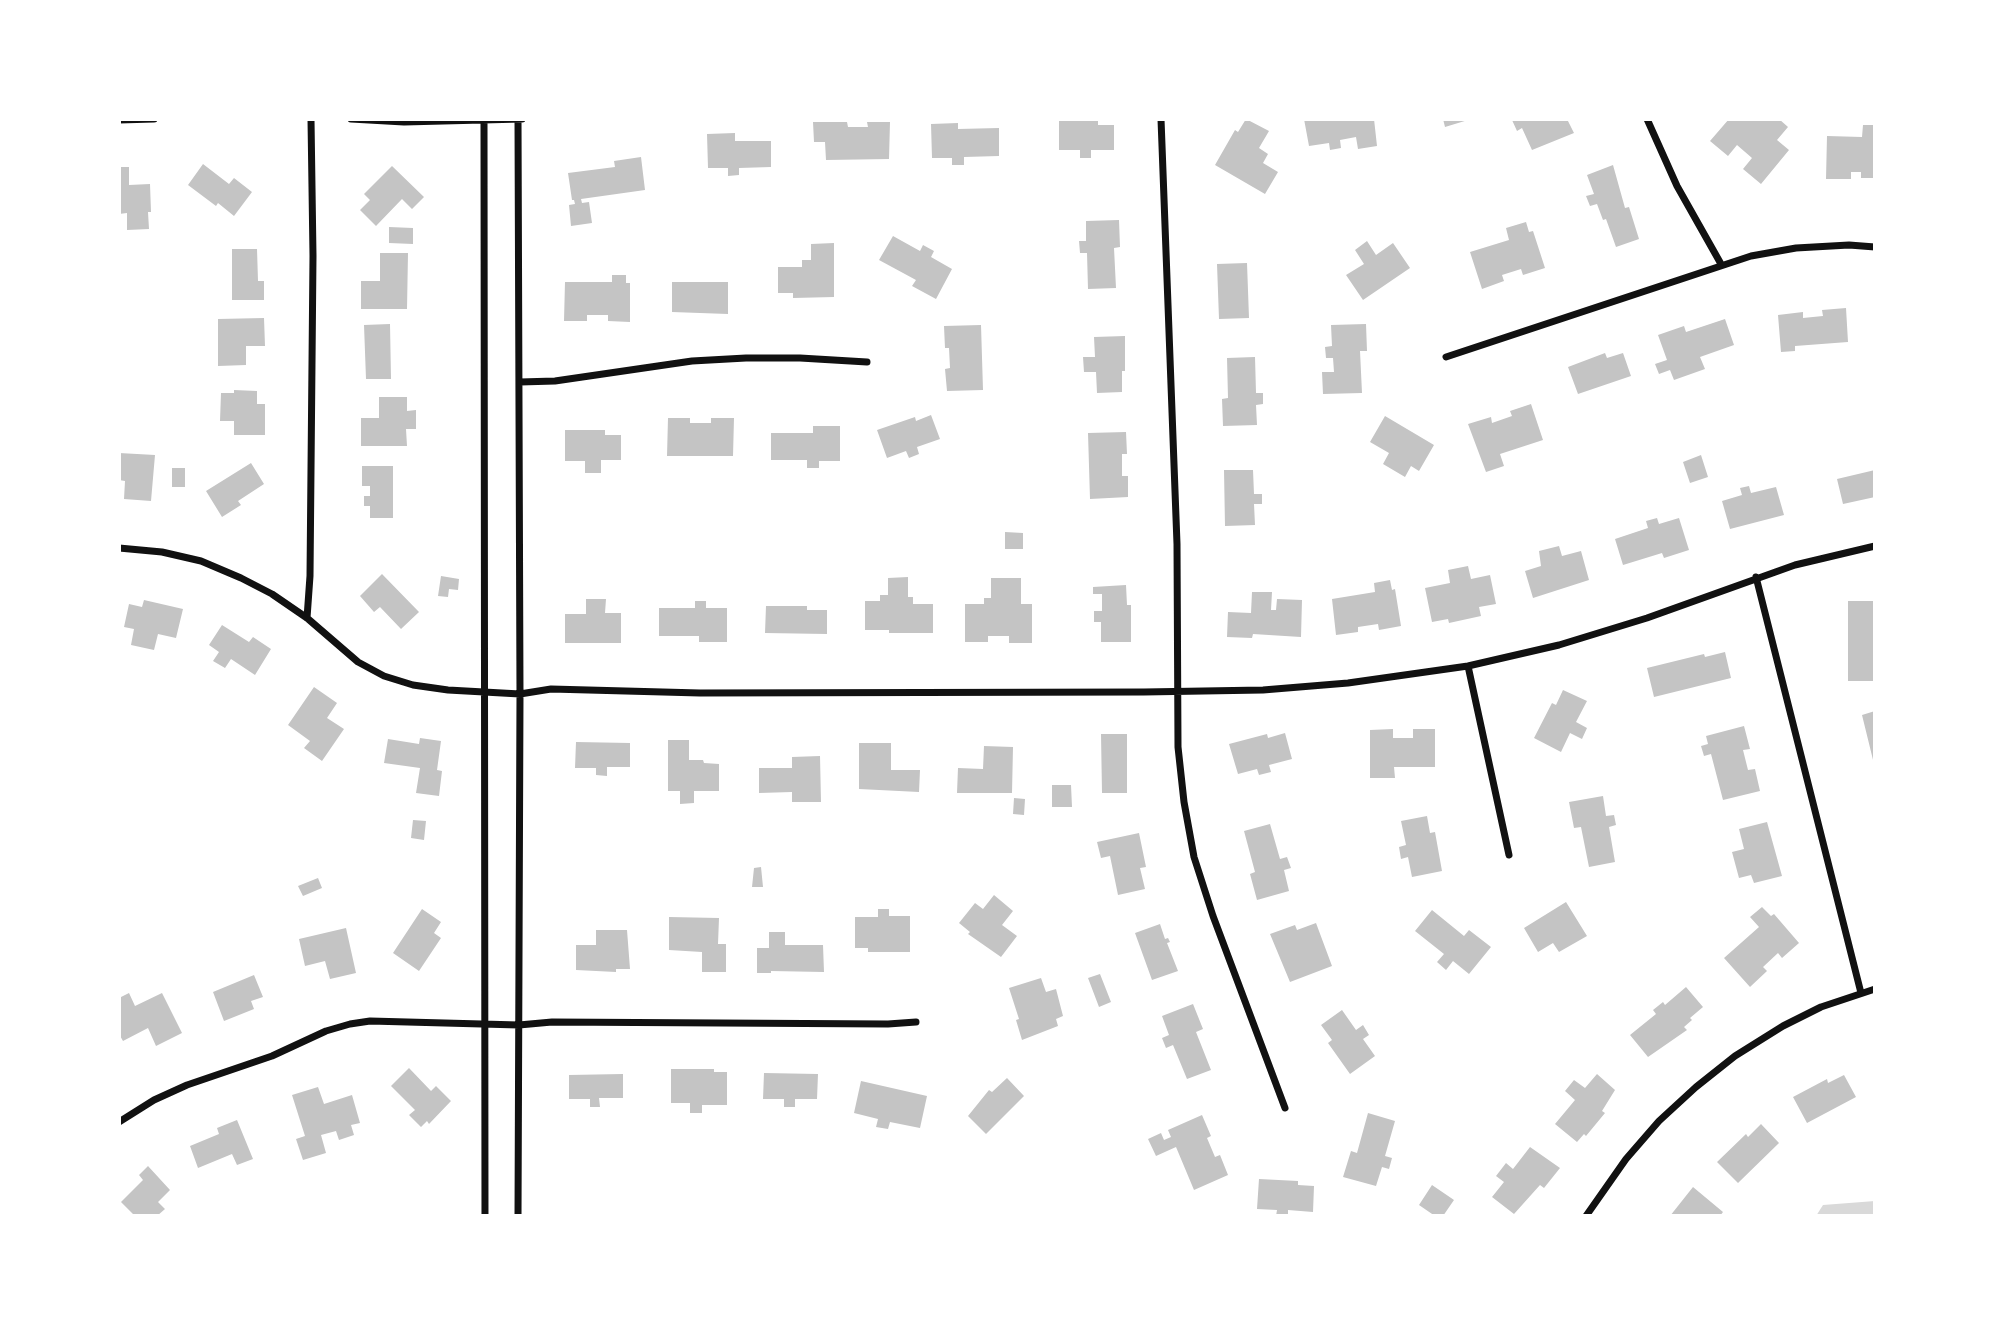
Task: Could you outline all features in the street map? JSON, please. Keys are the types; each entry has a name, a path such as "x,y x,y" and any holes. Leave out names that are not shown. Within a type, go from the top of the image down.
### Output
{"street":[{"path":"119,120 154,119"},
{"path":"307,618 310,576 313,270 311,119"},
{"path":"351,119 404,122 519,119 518,1216"},
{"path":"1161,119 1178,544 1178,747 1184,802 1194,857 1226,952 1285,1108"},
{"path":"1647,119 1677,186 1721,264"},
{"path":"484,120 485,1216"},
{"path":"1446,357 1751,256 1796,248 1875,247"},
{"path":"520,382 555,381 692,361 800,358 867,362"},
{"path":"119,548 162,552 201,561 272,594 307,618 358,662 384,676 413,685 520,694 551,689 700,693 1263,690 1348,683 1468,666 1559,645 1647,618 1756,577 1875,546"},
{"path":"1756,577 1861,993"},
{"path":"1468,666 1509,855"},
{"path":"1586,1216 1626,1159 1659,1121 1735,1056 1783,1026 1821,1007 1875,989"},
{"path":"119,1122 154,1100 187,1085 262,1059 326,1031 370,1021 519,1025 552,1022 916,1022"}],"shaded area":[{"path":"1875,1201 1875,1216 1816,1216 1823,1205"}],"building":[{"path":"1246,119 1269,131 1259,148 1268,154 1263,163 1278,172 1265,194 1215,165 1235,130 1238,132"},
{"path":"1304,119 1374,119 1377,146 1358,149 1356,137 1340,140 1341,148 1330,150 1329,143 1309,146"},
{"path":"1443,119 1468,119 1468,120 1445,127"},
{"path":"1567,119 1574,133 1532,150 1522,128 1517,131 1512,120"},
{"path":"1729,119 1779,119 1788,127 1777,140 1789,150 1761,184 1743,169 1752,158 1737,145 1728,156 1710,141"},
{"path":"1059,120 1098,120 1098,125 1114,125 1114,150 1091,150 1091,158 1080,158 1080,150 1059,150"},
{"path":"813,122 847,122 848,127 868,127 867,122 890,122 889,159 826,160 825,142 814,142"},
{"path":"958,123 958,129 999,128 999,156 964,157 964,165 952,165 952,158 932,158 931,124"},
{"path":"1863,125 1875,125 1875,178 1861,178 1861,172 1851,172 1851,179 1826,179 1827,136 1862,137"},
{"path":"735,133 735,141 771,141 771,167 739,168 739,175 728,176 728,168 708,168 707,134"},
{"path":"641,157 645,190 581,199 582,203 589,202 592,223 571,226 569,205 575,204 568,173 615,167 614,161"},
{"path":"203,164 229,184 234,178 252,192 234,216 188,185"},
{"path":"1613,165 1625,208 1629,207 1639,239 1616,247 1606,219 1603,220 1597,204 1590,206 1586,196 1594,194 1587,175"},
{"path":"392,166 424,197 412,209 402,199 376,226 360,210 370,200 364,194"},
{"path":"119,167 129,167 129,185 150,184 149,229 127,230 127,213 119,214"},
{"path":"1119,220 1120,247 1114,248 1116,288 1088,289 1087,253 1080,253 1079,241 1086,241 1086,221"},
{"path":"1526,222 1529,232 1533,231 1545,268 1523,275 1521,269 1502,275 1504,281 1482,289 1470,252 1509,240 1506,228"},
{"path":"389,227 413,228 413,244 389,243"},
{"path":"893,236 920,251 923,245 934,251 931,257 952,269 936,299 912,286 916,280 879,260"},
{"path":"1367,241 1376,255 1393,243 1410,268 1363,300 1346,275 1364,264 1355,250"},
{"path":"834,243 834,297 793,298 793,293 778,293 778,267 802,267 802,260 811,260 811,244"},
{"path":"232,249 257,249 258,281 264,281 264,300 232,300"},
{"path":"380,253 408,253 407,309 361,309 361,281 380,281"},
{"path":"1247,263 1249,318 1219,319 1217,264"},
{"path":"612,275 626,275 626,283 630,283 630,322 608,321 608,315 587,315 587,321 564,321 565,282 612,282"},
{"path":"672,282 728,282 728,314 672,312"},
{"path":"1846,308 1848,342 1795,346 1795,351 1781,352 1778,315 1803,312 1803,318 1823,316 1822,310"},
{"path":"264,318 265,346 246,346 246,365 218,366 218,319"},
{"path":"1725,319 1734,345 1700,357 1705,369 1674,380 1670,370 1659,374 1655,364 1667,360 1658,335 1684,326 1686,332"},
{"path":"390,324 391,379 366,379 364,325"},
{"path":"1366,324 1367,351 1360,351 1362,393 1323,394 1322,372 1334,372 1333,358 1326,358 1325,347 1332,346 1331,325"},
{"path":"981,325 983,390 947,391 945,369 950,368 949,348 945,348 944,326"},
{"path":"1125,336 1122,392 1097,393 1096,372 1084,372 1083,357 1095,357 1094,337"},
{"path":"1605,353 1607,358 1623,353 1631,376 1578,394 1568,367"},
{"path":"1255,357 1256,393 1263,393 1263,404 1256,405 1257,425 1223,426 1222,399 1228,398 1227,358"},
{"path":"234,390 257,391 257,404 265,404 265,435 234,435 234,421 220,421 221,393 234,393"},
{"path":"379,397 407,397 407,411 416,410 416,429 406,429 407,446 361,446 361,418 379,418"},
{"path":"1531,404 1543,440 1500,454 1504,466 1486,472 1468,424 1491,417 1492,423 1512,416 1510,411"},
{"path":"931,415 940,439 917,447 919,454 909,458 906,451 887,458 877,430 915,417 916,421"},
{"path":"1385,416 1434,445 1419,471 1411,466 1405,477 1383,464 1389,453 1370,442"},
{"path":"668,418 690,418 690,423 711,423 711,418 734,418 733,456 667,456"},
{"path":"813,426 840,426 840,461 819,461 819,468 807,468 807,460 771,460 771,433 813,433"},
{"path":"565,430 605,430 605,435 621,435 621,460 601,460 601,473 585,473 585,461 565,461"},
{"path":"1126,432 1127,454 1122,454 1122,476 1128,476 1128,497 1090,499 1088,433"},
{"path":"119,453 155,455 151,501 124,499 125,481 119,480"},
{"path":"1701,455 1708,477 1690,483 1683,462"},
{"path":"251,463 264,484 238,501 241,505 222,517 206,491"},
{"path":"362,466 393,466 393,518 370,518 370,506 364,506 364,496 370,496 370,486 362,486"},
{"path":"172,468 185,468 185,487 172,487"},
{"path":"1224,470 1253,470 1254,494 1262,494 1262,504 1254,504 1255,525 1225,526"},
{"path":"1875,470 1875,497 1843,504 1837,479"},
{"path":"1749,486 1751,493 1776,487 1784,515 1730,529 1722,501 1742,495 1740,488"},
{"path":"1657,518 1659,524 1679,518 1689,550 1664,558 1662,553 1623,565 1615,539 1648,528 1646,521"},
{"path":"1005,532 1023,533 1023,549 1005,549"},
{"path":"1559,546 1562,556 1581,551 1589,580 1533,598 1525,571 1541,566 1539,551"},
{"path":"1468,566 1471,579 1490,575 1496,604 1479,607 1481,616 1449,623 1448,619 1432,622 1425,588 1450,583 1448,570"},
{"path":"382,574 419,612 401,629 380,607 374,612 360,596"},
{"path":"441,576 459,579 458,590 449,589 448,597 438,596"},
{"path":"908,577 908,597 913,597 913,604 933,604 933,633 865,630 865,601 880,601 880,595 888,595 888,578"},
{"path":"991,578 1021,578 1021,604 1032,604 1032,643 1009,643 1009,636 988,636 988,642 965,642 965,604 984,604 984,598 991,598"},
{"path":"1390,580 1392,590 1395,589 1401,626 1379,630 1378,624 1358,627 1358,632 1336,635 1332,599 1375,592 1374,583"},
{"path":"1126,585 1127,605 1131,605 1131,642 1101,642 1101,622 1094,622 1094,611 1102,611 1102,594 1093,594 1093,587"},
{"path":"1252,592 1272,592 1271,610 1276,610 1277,599 1302,600 1301,637 1253,634 1252,638 1227,637 1228,612 1251,613"},
{"path":"586,599 606,599 605,613 621,613 621,643 565,643 565,614 586,614"},
{"path":"144,600 183,609 176,638 158,634 154,650 131,645 134,629 124,627 129,604 142,607"},
{"path":"695,601 706,601 706,608 727,608 727,642 699,642 699,636 659,636 659,608 695,608"},
{"path":"1848,601 1875,601 1875,681 1848,681"},
{"path":"766,606 807,606 807,610 827,610 827,634 765,633"},
{"path":"222,625 249,642 253,637 271,649 255,675 231,659 225,668 213,661 219,652 209,645"},
{"path":"1725,652 1731,678 1654,697 1647,668 1704,654 1705,657"},
{"path":"314,687 337,703 327,718 344,729 322,761 304,748 310,741 288,725"},
{"path":"1563,690 1587,701 1576,722 1587,728 1582,739 1570,733 1561,752 1534,738 1552,703 1556,705"},
{"path":"1875,711 1875,764 1874,764 1862,715"},
{"path":"1744,726 1750,749 1743,750 1748,770 1755,769 1760,791 1723,800 1711,754 1704,756 1701,746 1708,744 1706,736"},
{"path":"1393,729 1393,738 1413,738 1413,729 1435,729 1435,767 1394,767 1395,778 1370,778 1370,730"},
{"path":"1285,733 1292,759 1269,765 1271,772 1259,775 1257,769 1238,774 1229,744 1267,734 1268,738"},
{"path":"1101,734 1127,734 1127,793 1102,793"},
{"path":"420,738 441,741 437,770 442,771 439,796 416,793 420,768 384,763 388,739 419,744"},
{"path":"668,740 689,740 689,760 719,764 719,791 694,791 694,803 680,804 680,791 668,791"},
{"path":"576,742 630,743 630,767 607,767 607,776 596,775 596,768 575,768"},
{"path":"859,743 891,743 891,770 920,770 919,792 859,789"},
{"path":"984,746 1013,747 1012,793 957,793 958,768 983,769"},
{"path":"820,756 821,802 792,802 792,792 759,793 759,768 792,768 792,757"},
{"path":"1052,785 1071,785 1072,807 1052,807"},
{"path":"1603,796 1606,816 1614,815 1616,825 1609,827 1615,862 1589,867 1581,827 1574,828 1569,802"},
{"path":"1014,798 1025,799 1024,815 1013,814"},
{"path":"1427,816 1430,833 1435,832 1442,871 1412,877 1408,857 1401,859 1399,847 1406,845 1401,821"},
{"path":"413,820 426,821 424,840 411,838"},
{"path":"1767,822 1782,876 1754,883 1751,875 1739,878 1732,852 1744,849 1739,829"},
{"path":"1270,824 1280,859 1287,857 1291,868 1284,870 1289,891 1257,900 1250,874 1255,872 1244,831"},
{"path":"1139,833 1146,867 1140,868 1145,889 1118,895 1110,856 1101,858 1097,842"},
{"path":"761,867 763,887 752,887 754,868"},
{"path":"318,878 322,888 303,896 298,886"},
{"path":"994,895 1013,911 1002,925 1017,936 1001,957 968,934 970,932 959,923 975,903 983,909"},
{"path":"1566,902 1587,936 1559,952 1553,943 1538,952 1524,928"},
{"path":"1762,907 1771,916 1774,914 1799,943 1782,958 1778,953 1763,967 1767,971 1750,987 1724,958 1759,927 1750,917"},
{"path":"422,909 441,922 434,933 441,938 419,971 393,953"},
{"path":"878,909 889,909 889,916 910,916 910,952 868,952 868,948 855,948 855,917 878,917"},
{"path":"1432,910 1464,936 1469,930 1491,947 1469,974 1453,961 1446,970 1437,962 1444,954 1415,931"},
{"path":"669,917 719,918 718,944 726,944 726,972 702,972 702,952 669,950"},
{"path":"1316,923 1332,966 1290,982 1270,934 1295,925 1297,930"},
{"path":"1160,924 1165,939 1168,938 1170,942 1167,943 1178,971 1152,980 1135,933"},
{"path":"346,928 356,973 330,979 325,961 305,966 299,939"},
{"path":"596,930 627,930 630,969 616,969 616,972 576,970 576,945 596,945"},
{"path":"769,932 785,932 785,945 823,945 824,972 757,973 757,948 769,948"},
{"path":"1100,974 1111,1002 1099,1007 1088,978"},
{"path":"254,975 263,997 251,1001 254,1009 224,1021 213,992"},
{"path":"1041,978 1046,992 1056,989 1063,1016 1056,1019 1058,1026 1022,1040 1016,1020 1019,1019 1009,988"},
{"path":"1686,987 1703,1007 1690,1018 1692,1020 1684,1027 1687,1030 1648,1057 1630,1035 1656,1014 1653,1010 1663,1002 1665,1005"},
{"path":"129,993 135,1006 162,993 182,1033 156,1046 148,1028 123,1041 119,1034 119,998"},
{"path":"1193,1004 1203,1029 1196,1032 1211,1070 1187,1079 1173,1045 1166,1048 1162,1038 1169,1035 1162,1016"},
{"path":"1342,1010 1356,1030 1363,1025 1369,1035 1363,1039 1375,1056 1350,1074 1328,1043 1332,1040 1321,1025"},
{"path":"409,1068 431,1091 436,1086 451,1101 429,1124 427,1121 421,1127 409,1115 415,1110 391,1086"},
{"path":"671,1069 714,1069 714,1072 727,1072 727,1105 702,1105 702,1113 690,1113 690,1103 671,1103"},
{"path":"764,1073 818,1074 817,1099 795,1099 795,1107 784,1107 784,1099 763,1099"},
{"path":"623,1074 623,1098 599,1098 600,1107 590,1107 590,1099 569,1099 569,1075"},
{"path":"1597,1074 1615,1090 1602,1111 1605,1113 1586,1136 1584,1134 1577,1142 1555,1124 1575,1100 1565,1091 1574,1080 1585,1088"},
{"path":"1844,1075 1856,1097 1807,1123 1793,1097 1827,1079 1828,1083"},
{"path":"1007,1078 1024,1096 986,1134 968,1116 989,1090 992,1092"},
{"path":"861,1081 927,1096 920,1128 890,1122 888,1129 876,1127 878,1119 854,1113"},
{"path":"318,1087 324,1104 352,1095 360,1123 351,1125 354,1135 339,1140 336,1131 321,1135 326,1153 303,1160 296,1139 305,1136 292,1095"},
{"path":"1368,1113 1395,1121 1385,1156 1392,1158 1389,1169 1382,1167 1376,1186 1343,1177 1351,1151 1357,1153"},
{"path":"1202,1115 1211,1136 1207,1138 1215,1157 1220,1155 1228,1175 1194,1190 1176,1147 1156,1156 1148,1139 1161,1133 1164,1140 1171,1137 1168,1130"},
{"path":"237,1120 253,1159 237,1165 232,1154 198,1168 190,1146 219,1134 217,1128"},
{"path":"1761,1124 1779,1143 1738,1183 1717,1162 1746,1134 1748,1137"},
{"path":"1530,1147 1560,1168 1544,1188 1540,1185 1514,1214 1492,1197 1504,1182 1496,1176 1506,1163 1513,1169"},
{"path":"148,1166 170,1190 158,1202 165,1209 157,1216 135,1216 121,1202 143,1180 139,1175"},
{"path":"1259,1179 1298,1181 1298,1185 1314,1186 1313,1212 1288,1210 1288,1216 1276,1216 1277,1210 1257,1209"},
{"path":"1432,1185 1454,1200 1443,1216 1435,1216 1419,1205"},
{"path":"1693,1187 1723,1212 1720,1216 1670,1216"}]}
